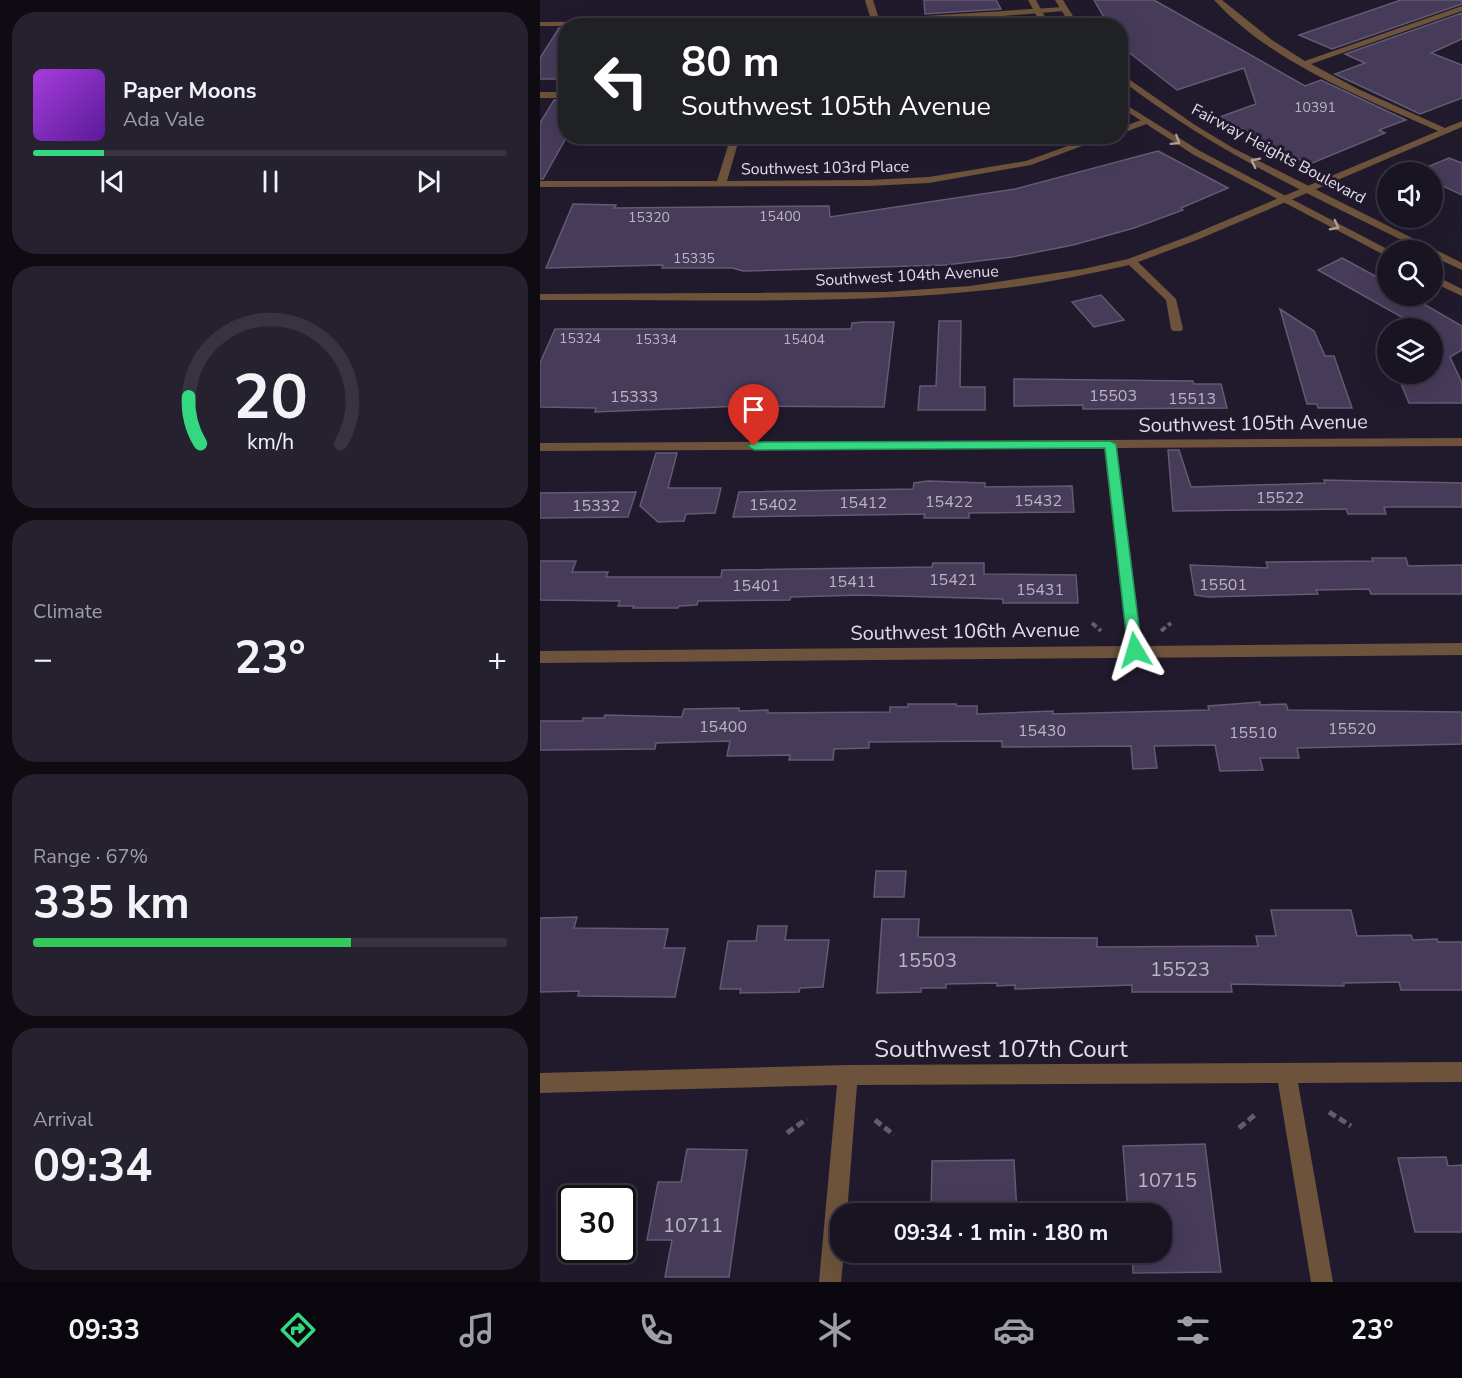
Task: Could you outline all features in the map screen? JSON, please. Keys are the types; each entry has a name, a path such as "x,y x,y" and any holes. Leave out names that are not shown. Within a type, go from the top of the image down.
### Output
{"street":[{"path":"869,0 875,18"},
{"path":"1032,0 1042,18"},
{"path":"1059,0 1070,18"},
{"path":"1218,0 1258,34 1305,64 1445,131"},
{"path":"1305,64 1462,8"},
{"path":"946,18 1064,9"},
{"path":"540,24 558,24"},
{"name":"Fairway Heights Boulevard","path":"1128,81 1190,125 1308,189 1409,240"},
{"path":"540,95 558,95"},
{"name":"Fairway Heights Boulevard","path":"1128,109 1197,153 1377,248"},
{"path":"1128,128 1146,121"},
{"name":"Southwest 104th Avenue","path":"540,297 912,294 1036,281 1131,261 1462,124"},
{"path":"721,184 734,144"},
{"name":"Southwest 103rd Place","path":"543,184 869,183 945,178 1035,161 1083,144"},
{"path":"540,194 543,184"},
{"name":"Fairway Heights Boulevard","path":"1443,257 1462,267"},
{"path":"1131,261 1171,299 1177,329"},
{"path":"1443,282 1460,289"},
{"name":"Southwest 105th Avenue","path":"540,447 1462,441"},
{"path":"1110,444 1135,650"},
{"name":"Southwest 106th Avenue","path":"540,657 1135,650 1462,649"},
{"name":"Southwest 107th Court","path":"540,1083 848,1075 1287,1075 1462,1072"},
{"path":"830,1282 848,1075"},
{"path":"1287,1075 1322,1282"}],"path":[{"path":"1092,623 1102,631"},
{"path":"1161,631 1171,623"},
{"path":"1329,1112 1351,1126"},
{"path":"1239,1128 1256,1114"},
{"path":"787,1134 807,1119"},
{"path":"875,1120 894,1136"}],"building":[{"path":"924,0 996,0 1001,9 925,14"},
{"path":"1094,0 1154,0 1305,86 1321,80 1406,120 1379,130 1385,133 1310,164 1220,117 1256,104 1244,68 1177,90 1128,50 1128,18 1104,18"},
{"path":"1401,0 1462,0 1462,4 1332,49 1299,35"},
{"path":"1462,13 1462,39 1431,53 1462,65 1462,98 1420,114 1335,74 1365,63 1345,54"},
{"path":"558,30 558,79 540,79 540,58"},
{"path":"554,100 558,100 558,144 563,144 543,179 540,179 540,123"},
{"path":"1158,151 1228,188 1181,208 1183,210 1134,228 1073,245 1012,257 945,265 743,271 732,268 662,268 663,265 546,268 573,204 616,205 614,208 829,206 830,217 1015,189"},
{"path":"1449,158 1462,163 1462,195 1443,186 1443,162 1439,162"},
{"path":"1342,258 1377,277 1377,303 1318,270"},
{"path":"1101,295 1124,320 1094,327 1072,302"},
{"path":"1382,306 1427,306 1462,326 1462,350 1450,357 1462,383 1462,403 1409,403 1401,384 1443,384 1443,318 1403,318"},
{"path":"1280,309 1314,331 1325,356 1334,356 1352,408 1318,408 1317,404 1307,404"},
{"path":"939,321 961,321 960,387 985,387 985,410 918,410 920,386 936,386"},
{"path":"894,322 884,407 744,406 595,412 596,408 540,407 540,363 555,329 851,329 852,323"},
{"path":"1014,379 1193,381 1194,384 1221,384 1227,408 1083,409 1083,405 1014,406"},
{"path":"1168,450 1179,450 1191,487 1325,483 1324,480 1462,483 1462,507 1384,507 1386,514 1348,514 1346,509 1173,511"},
{"path":"656,453 677,453 668,488 721,488 715,513 686,514 684,521 658,522 640,506"},
{"path":"928,481 985,483 985,487 1072,486 1074,512 969,513 969,518 924,518 925,514 733,517 739,492 913,489 914,483"},
{"path":"636,492 628,517 540,518 540,493"},
{"path":"1372,558 1406,558 1408,566 1462,565 1462,594 1371,594 1369,589 1316,590 1318,594 1208,597 1195,595 1190,565 1268,568 1266,562 1373,561"},
{"path":"540,561 576,561 572,572 608,572 606,577 721,577 722,570 932,567 933,563 984,563 984,574 1076,575 1078,603 1003,603 1003,599 860,595 791,597 790,600 698,601 697,605 679,606 678,608 633,608 634,606 618,606 620,601 540,600"},
{"path":"1260,702 1260,705 1286,704 1288,710 1462,712 1462,744 1297,748 1299,758 1260,758 1263,770 1220,771 1215,745 1154,746 1157,768 1133,769 1131,746 1002,747 1002,741 869,742 869,748 834,749 833,760 789,760 790,755 727,756 730,741 656,743 655,749 540,750 540,721 583,721 583,718 604,718 605,715 682,717 684,709 739,708 739,711 768,710 768,713 890,712 890,707 908,707 908,704 956,704 957,706 977,706 977,714 1053,711 1053,714 1209,710 1208,706"},
{"path":"876,871 906,871 904,897 874,897"},
{"path":"1271,910 1351,910 1357,936 1411,935 1413,940 1437,939 1438,942 1462,942 1462,990 1401,990 1399,982 1344,983 1344,986 1231,984 1232,992 1132,992 1132,985 1015,989 1015,985 997,986 997,983 946,984 946,988 921,988 921,992 877,993 882,919 919,919 918,937 1097,938 1097,947 1258,946 1256,936 1276,936"},
{"path":"577,917 574,928 668,929 664,948 685,948 675,997 578,996 579,991 540,992 540,918"},
{"path":"758,926 787,926 785,940 829,940 823,987 800,988 799,992 740,993 741,989 720,989 728,941 756,941"},
{"path":"1205,1144 1221,1272 1133,1273 1133,1263 1172,1263 1172,1203 1127,1203 1123,1146"},
{"path":"687,1149 747,1150 729,1277 665,1277 672,1240 647,1240 658,1182 681,1182"},
{"path":"1446,1157 1448,1166 1462,1165 1462,1232 1415,1232 1398,1158"},
{"path":"1014,1160 1016,1203 931,1203 932,1161"}],"route":[{"path":"754,446 1110,444 1135,650"}]}
